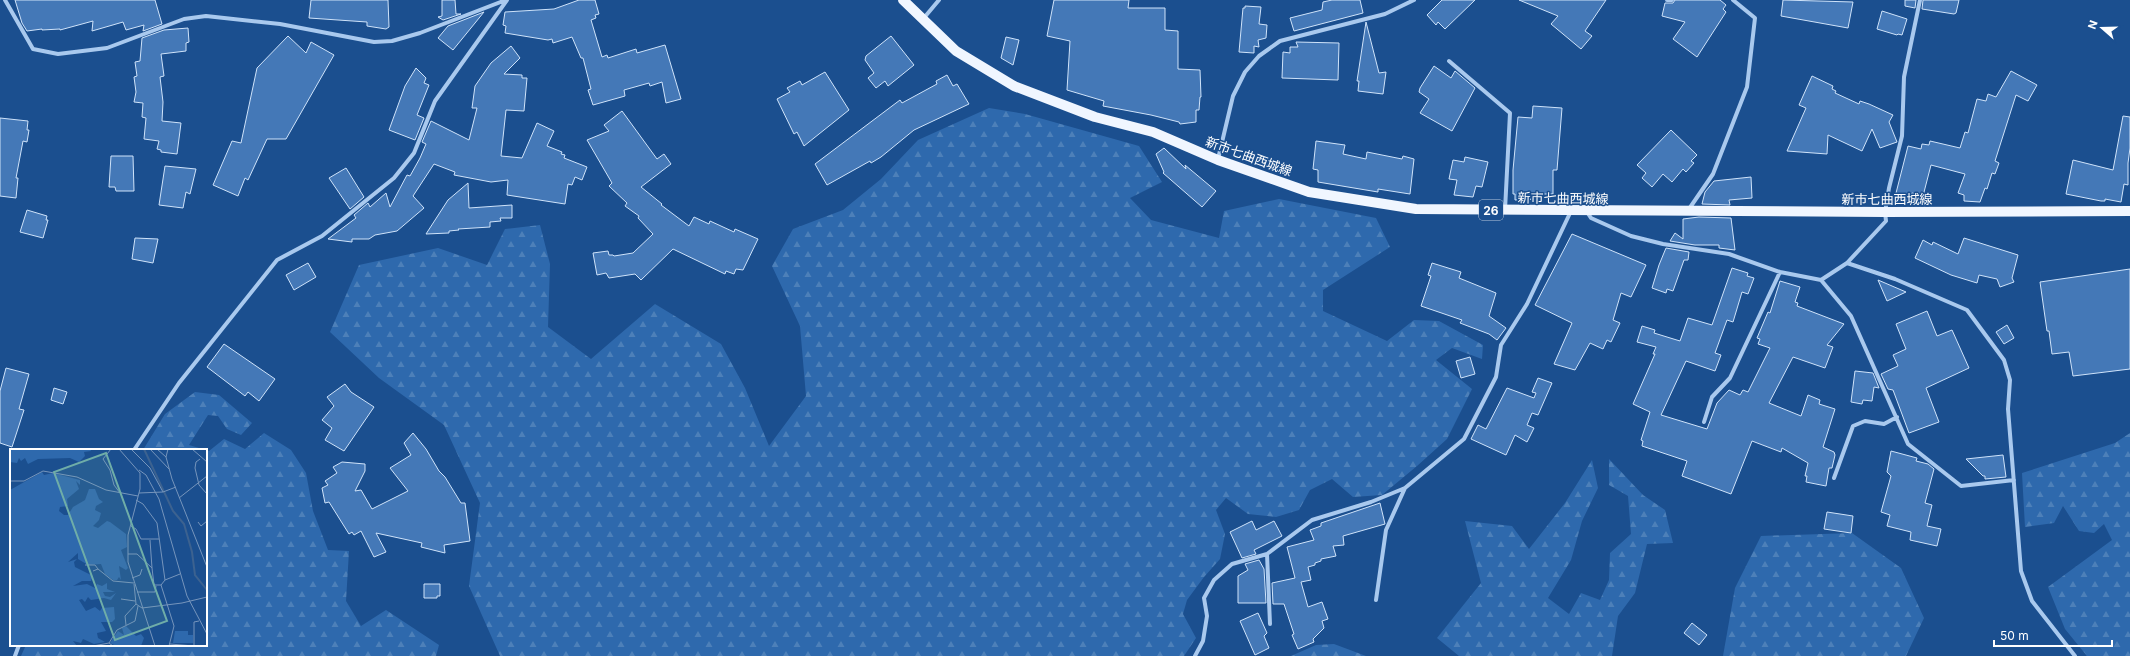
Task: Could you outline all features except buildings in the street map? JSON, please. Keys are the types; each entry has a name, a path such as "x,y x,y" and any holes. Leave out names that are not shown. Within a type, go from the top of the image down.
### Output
{"main road":[{"name":"新市七曲西城線","path":"903,0 956,52 1014,86 1095,117 1153,132 1218,160 1309,192 1416,209 1587,212 2130,211"}],"street":[{"path":"5,0 32,50 58,54 107,48 184,19 206,16 280,24 374,42 392,41 420,33 506,0"},
{"path":"135,449 180,383 277,260 322,236 394,178 414,153 435,101 506,0"},
{"path":"923,19 939,0"},
{"path":"1218,160 1232,96 1245,72 1259,56 1280,41 1385,14 1414,0"},
{"path":"1667,0 1672,0"},
{"path":"1687,211 1713,174 1747,87 1755,18 1733,0"},
{"path":"1821,280 1847,263 1886,221 1885,212 1902,136 1904,77 1920,0"},
{"path":"1449,61 1510,113 1505,210"},
{"path":"1195,656 1203,641 1207,616 1204,598 1214,580 1232,564 1267,554 1312,520 1370,502 1405,488 1464,439 1496,376 1501,345 1527,304 1571,211"},
{"path":"1587,212 1591,218 1631,236 1663,244 1729,254 1780,272 1821,280 1851,316 1908,444 1961,486 2014,480"},
{"path":"1847,263 1895,279 1967,310 2004,360 2010,380 2008,409 2021,571 2032,601 2075,656"},
{"path":"1704,422 1712,397 1730,378 1780,272"},
{"path":"1834,478 1853,426 1865,421 1884,424 1897,417"},
{"path":"1376,600 1386,530 1405,488"},
{"path":"1267,554 1270,624"},
{"path":"15,656 19,646"}],"green space":[{"path":"989,108 1025,114 1139,146 1162,182 1130,198 1151,220 1219,238 1224,211 1279,199 1376,218 1390,247 1323,290 1323,311 1387,341 1414,320 1439,321 1483,345 1482,359 1452,348 1436,360 1472,389 1447,439 1382,495 1353,497 1332,479 1310,490 1299,510 1276,517 1248,514 1226,498 1216,510 1225,534 1220,559 1187,600 1183,614 1196,638 1184,656 500,656 469,586 480,503 444,425 379,378 330,332 359,265 438,248 487,265 505,229 540,225 550,264 548,327 591,359 655,304 721,344 745,388 769,446 806,396 800,326 772,266 793,229 843,210 881,179 918,140"},
{"path":"195,392 219,395 252,423 241,435 227,429 218,416 208,415 189,445 203,449 144,449 165,414"},
{"path":"264,433 291,450 306,473 313,511 328,550 349,551 346,601 361,626 386,610 439,645 436,656 21,656 26,646 207,646 207,450 209,451 224,439 245,449"},
{"path":"2130,433 2130,656 2087,656 2065,629 2048,587 2112,540 2104,524 2094,533 2079,531 2063,506 2054,523 2025,527 2022,473 2115,443"},
{"path":"1609,459 1643,495 1665,510 1673,543 1647,544 1635,593 1618,616 1612,656 1459,656 1437,638 1481,583 1465,521 1512,526 1529,549 1565,503 1592,460 1598,488 1582,521 1571,560 1548,598 1569,614 1581,593 1600,600 1609,580 1610,553 1631,534 1628,496 1609,485"},
{"path":"1852,533 1901,568 1924,618 1906,656 1723,656 1735,588 1761,536"},
{"path":"1334,644 1366,656 1291,656 1316,645"}]}
